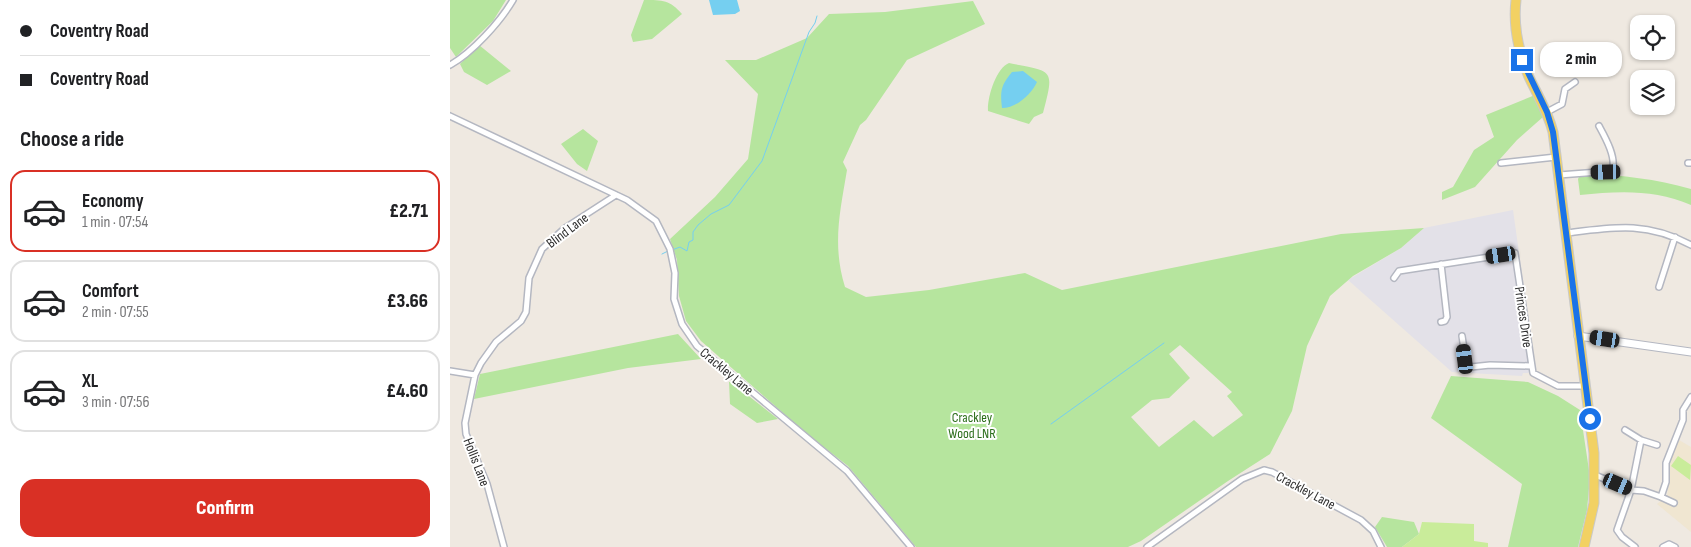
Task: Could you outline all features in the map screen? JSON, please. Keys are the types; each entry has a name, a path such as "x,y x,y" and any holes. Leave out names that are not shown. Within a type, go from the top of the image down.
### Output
{"main road":[{"path":"1516,0 1516,27 1522,60 1547,112 1553,132 1566,233 1595,476 1594,503 1584,547"}],"street":[{"path":"450,65 459,60 495,24 513,0"},
{"path":"1547,112 1564,103 1566,89 1575,82"},
{"name":"Crackley Lane","path":"450,116 616,195 646,212 656,221 670,249 675,273 674,299 682,324 701,351 847,471 911,547"},
{"path":"1558,176 1612,171 1614,165 1598,126"},
{"path":"1501,163 1556,157"},
{"name":"Blind Lane","path":"475,375 496,342 521,321 526,312 529,278 542,249 565,228 616,195"},
{"path":"1566,233 1634,226 1675,237 1691,245"},
{"path":"1659,287 1675,237"},
{"name":"Princes Drive","path":"1394,278 1399,271 1515,253 1531,366 1535,375 1548,382 1567,387 1585,386"},
{"path":"1441,264 1447,317 1445,321 1441,322"},
{"name":"Princes Drive","path":"1462,336 1466,362 1471,368 1490,365 1531,366"},
{"path":"1578,336 1691,352"},
{"path":"450,371 475,375"},
{"name":"Hollis Lane","path":"475,375 465,423 466,434 487,484 504,547"},
{"path":"1662,497 1666,482 1666,463 1683,420 1683,410 1691,396"},
{"path":"1625,430 1641,440 1657,445"},
{"path":"1635,547 1622,537 1617,530 1631,490 1641,440"},
{"name":"Crackley Lane","path":"1148,547 1242,479 1264,470 1272,472 1361,520 1373,531 1381,547"},
{"path":"1595,476 1631,490 1644,491 1662,497 1674,503"},
{"path":"1663,547 1669,544 1675,547"}],"shaded area":[{"path":"1513,210 1535,367 1528,373 1523,373 1522,376 1452,372 1348,280 1401,248 1424,228"},
{"path":"1679,440 1691,447 1691,532 1657,504 1667,496 1670,476 1669,464"}],"green space":[{"path":"450,0 506,0 493,21 456,57 450,48"},
{"path":"644,0 670,3 682,14 652,39 633,42 631,35"},
{"name":"Crackley Wood LNR","path":"973,1 985,24 907,60 866,120 860,125 843,162 847,170 838,228 841,272 845,287 866,297 929,290 1025,273 1062,290 1341,234 1424,228 1401,248 1353,276 1330,296 1307,346 1292,411 1270,454 1141,541 1128,547 916,547 848,466 807,434 701,341 686,321 679,296 677,260 670,239 715,197 748,159 758,94 725,60 756,60 807,38 829,14 885,12","holes":["1180,345 1232,392 1227,396 1243,415 1213,437 1194,420 1159,447 1131,417 1152,400 1169,398 1190,378 1169,354"]},
{"path":"479,45 511,71 487,85 464,72 460,64"},
{"path":"1009,63 1035,68 1047,74 1049,79 1043,113 1034,117 1029,124 988,111 989,99 996,77 1004,66"},
{"path":"1535,95 1543,117 1517,140 1475,187 1442,200 1442,192 1453,187 1474,150 1494,137 1486,115"},
{"path":"583,129 598,141 587,171 577,164 561,144"},
{"path":"1580,175 1639,178 1691,189 1691,205 1664,196 1636,192 1580,195 1578,179"},
{"path":"678,334 701,359 628,368 474,399 480,374"},
{"path":"1451,376 1528,382 1558,396 1580,410 1590,477 1587,510 1578,547 1508,547 1522,484 1431,418"},
{"path":"729,382 778,419 757,423 730,404"},
{"path":"1678,456 1691,465 1690,480 1671,466"},
{"path":"1382,517 1414,522 1419,534 1402,547 1387,547 1375,527"},
{"path":"1422,522 1474,524 1474,541 1488,543 1488,547 1402,547 1419,534"}],"water":[{"path":"709,0 737,0 740,11 735,14 713,15"},
{"path":"1023,71 1037,82 1027,96 1018,103 1002,108 1001,93 1003,85 1012,72"}],"waterway":[{"path":"672,250 680,247 687,251 689,242 693,240 693,232 698,225 711,214 729,205 762,161 809,32 817,16"},
{"path":"662,254 668,251"},
{"path":"1051,424 1164,343"}],"route":[{"path":"1522,60 1547,112 1553,132 1590,419"}]}
